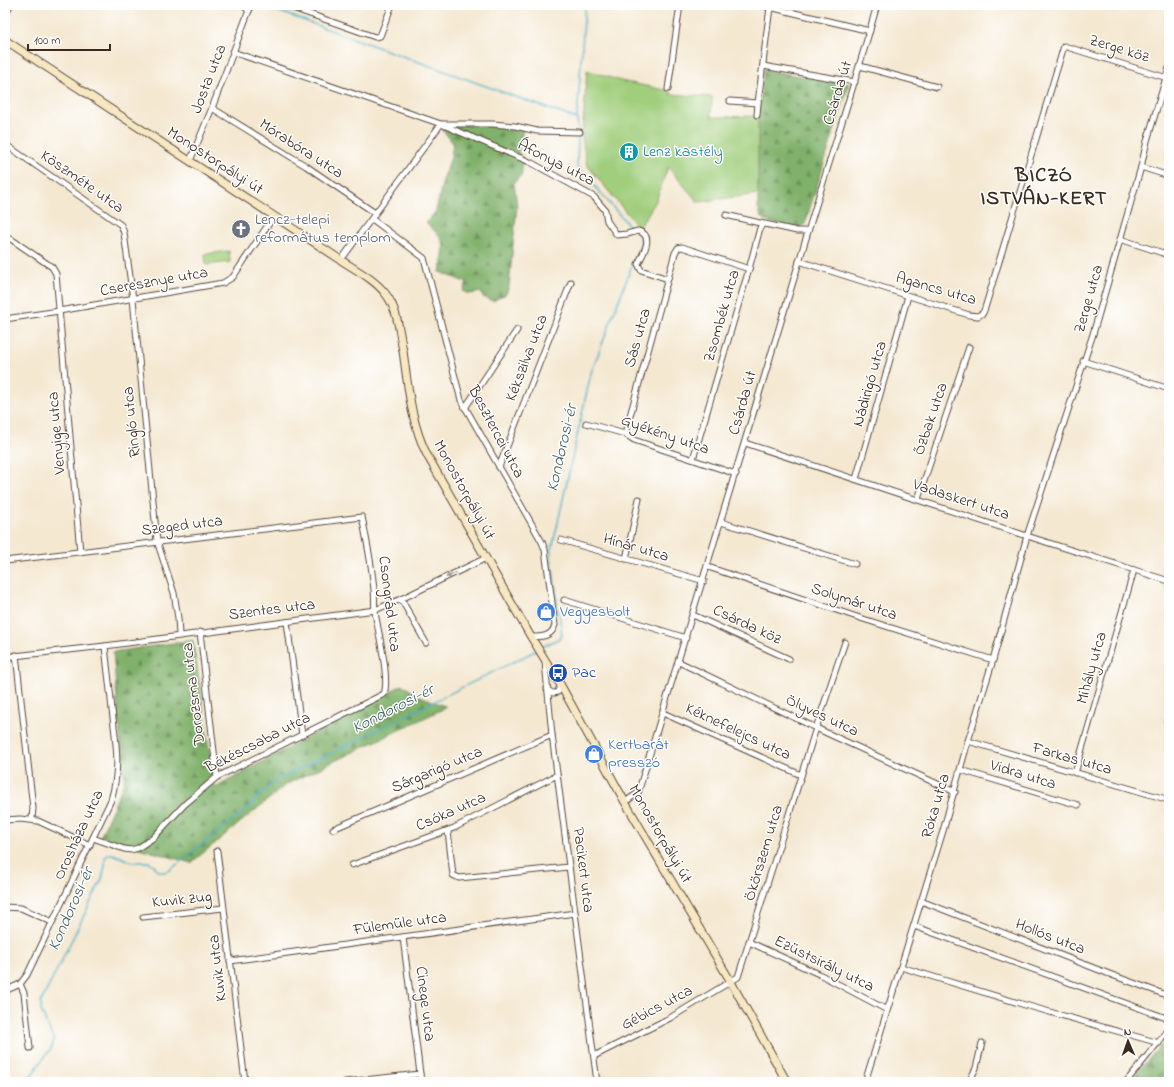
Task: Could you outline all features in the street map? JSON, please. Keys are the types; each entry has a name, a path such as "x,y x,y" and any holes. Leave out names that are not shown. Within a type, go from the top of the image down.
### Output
{"street":[{"path":"5,16 10,5"},
{"path":"243,5 249,11"},
{"name":"Josta utca","path":"190,161 251,5"},
{"path":"284,5 376,37 380,36 392,5"},
{"path":"668,89 680,5"},
{"path":"761,5 870,31"},
{"name":"Csárda út","path":"625,802 638,793 704,581 808,231 860,66 877,5"},
{"path":"757,115 770,7"},
{"name":"Monostorpályi út","path":"5,40 342,260 373,281 385,293 391,301 397,318 412,409 421,443 531,637 560,684 625,802 731,982 787,1082"},
{"name":"Zerge köz","path":"1064,46 1167,78"},
{"name":"Agancs utca","path":"799,261 974,316 978,316 982,313 1064,46"},
{"name":"Áfonya utca","path":"233,52 441,124 530,162 594,197 605,210 607,221 615,233 620,236 638,231 644,233 646,236 647,245 638,264 640,268 668,279"},
{"path":"763,66 855,82"},
{"path":"860,66 937,87"},
{"name":"Zerge utca","path":"1028,536 1068,413 1083,361 1093,334 1169,68"},
{"path":"730,101 758,103"},
{"name":"Mórabóra utca","path":"212,108 306,166 375,213"},
{"path":"342,260 441,124"},
{"name":"Áfonya utca","path":"441,124 493,124 516,126 537,131 580,132"},
{"name":"Köszméte utca","path":"5,144 121,226 124,233 133,299"},
{"path":"1141,167 1169,176"},
{"path":"726,215 797,231 808,231"},
{"name":"Cseresznye utca","path":"5,319 223,283 233,277 274,216"},
{"name":"Besztercei utca","path":"372,219 424,258 455,379 465,408 542,542 545,550 555,625 550,634 531,637"},
{"name":"Zsombék utca","path":"693,459 760,228 762,225 766,224"},
{"name":"Venyige utca","path":"5,236 52,266 56,274 80,552"},
{"path":"1120,239 1169,255"},
{"name":"Sás utca","path":"624,434 677,250 682,247 749,269"},
{"name":"Kékszilva utca","path":"499,467 571,282"},
{"name":"Nádirigó utca","path":"856,479 908,296"},
{"name":"Ringló utca","path":"133,299 157,542"},
{"path":"465,408 516,330"},
{"name":"Őzbak utca","path":"918,499 969,347"},
{"path":"1083,361 1169,389"},
{"name":"Gyékény utca","path":"586,423 624,434 634,440 736,474"},
{"name":"Vadaskert utca","path":"745,443 1169,581"},
{"path":"626,559 639,499"},
{"name":"Szeged utca","path":"5,561 362,517"},
{"name":"Csongrád utca","path":"362,517 374,590 372,611 384,666 386,688 384,694"},
{"path":"721,522 855,564"},
{"name":"Róka utca","path":"865,1082 955,792 968,741 993,660 1028,536"},
{"name":"Hínár utca","path":"561,540 704,581"},
{"path":"157,542 174,593 179,635"},
{"name":"Szentes utca","path":"5,656 105,646 200,632 372,611 401,599 486,558"},
{"name":"Solymár utca","path":"708,567 857,617 993,660"},
{"name":"Mihály utca","path":"1075,773 1134,570"},
{"path":"401,599 426,643"},
{"path":"564,600 686,638"},
{"name":"Csárda köz","path":"693,614 789,659"},
{"path":"287,622 302,735"},
{"name":"Dorozsma utca","path":"200,632 217,777"},
{"name":"Ökörszem utca","path":"731,982 738,977 750,942 816,728 845,642"},
{"name":"Orosháza utca","path":"20,984 27,975 90,845 111,800 116,784 118,766 117,748 105,646"},
{"path":"16,655 33,808 32,819"},
{"name":"Pacikert utca","path":"545,661 552,735 597,1082"},
{"name":"Ölyves utca","path":"679,662 816,728 955,792"},
{"path":"547,689 551,693 558,692 560,689 560,684"},
{"name":"Békéscsaba utca","path":"93,838 124,849 131,850 138,848 153,838 185,804 217,777 384,694"},
{"name":"Kéknefelejcs utca","path":"663,713 801,776"},
{"name":"Sárgarigó utca","path":"333,829 552,735"},
{"name":"Farkas utca","path":"968,741 1169,800"},
{"name":"Vidra utca","path":"961,770 1078,805"},
{"name":"Csóka utca","path":"352,865 448,831 557,774"},
{"path":"5,820 32,819 49,825 90,845"},
{"path":"448,831 453,875 459,878 569,867"},
{"name":"Kuvik utca","path":"217,851 245,1082"},
{"name":"Hollós utca","path":"921,901 1169,996"},
{"path":"5,907 21,908 52,922"},
{"name":"Kuvik zug","path":"143,917 223,908"},
{"name":"Fülemüle utca","path":"230,961 575,913"},
{"path":"914,926 1169,1019"},
{"name":"Cinege utca","path":"403,937 421,1082"},
{"name":"Ezüstsirály utca","path":"750,942 819,974 887,1010"},
{"path":"901,967 1024,1005 1158,1043"},
{"name":"Gébics utca","path":"594,1056 670,1018 731,982"},
{"path":"5,991 20,984 24,993 30,1048"},
{"path":"1126,1082 1169,1029"},
{"path":"969,1082 976,1068 982,1043"},
{"path":"346,1082 420,1074"}],"green space":[{"path":"587,70 621,81 670,91 670,94 712,97 711,117 758,116 758,194 698,202 668,167 656,201 639,228 587,165 582,138"},
{"path":"764,70 849,84 805,224 798,228 769,222 761,217 758,207 758,116"},
{"path":"450,125 515,128 523,130 518,152 522,157 522,174 514,183 517,206 509,286 506,294 493,301 483,297 481,292 470,294 463,291 467,283 440,272 444,249 443,244 438,235 426,223 436,211 443,180 451,157 453,143 442,129"},
{"path":"229,251 230,262 206,265 205,254"},
{"path":"193,640 215,788 402,685 420,696 447,707 287,784 191,863 100,837 124,783 113,652"},
{"path":"1169,1037 1169,1082 1128,1082"}],"waterway":[{"path":"261,5 577,119"},
{"name":"Kondorosi-ér","path":"578,128 577,119 585,5"},
{"name":"Kondorosi-ér","path":"578,136 577,166 632,229"},
{"name":"Kondorosi-ér","path":"540,648 560,638 562,635 551,556 552,549 591,373 641,242 640,236"},
{"name":"Kondorosi-ér","path":"26,1082 52,1047 54,1040 41,1011 41,1002 102,879 105,858 108,854 113,854 132,862 149,862 154,865 158,871 164,872 170,870 248,808 262,792 279,779 537,650"}],"place":[{"name":"Lenz kastély","path":"629,152"},
{"name":"Lencz-telepi református templom","path":"241,229"},
{"name":"Vegyesbolt","path":"546,612"},
{"name":"Pac","path":"558,673"},
{"name":"Kertbarát presszó","path":"594,754"}],"district":[{"name":"BICZÓ ISTVÁN-KERT","path":"1044,188"}]}
